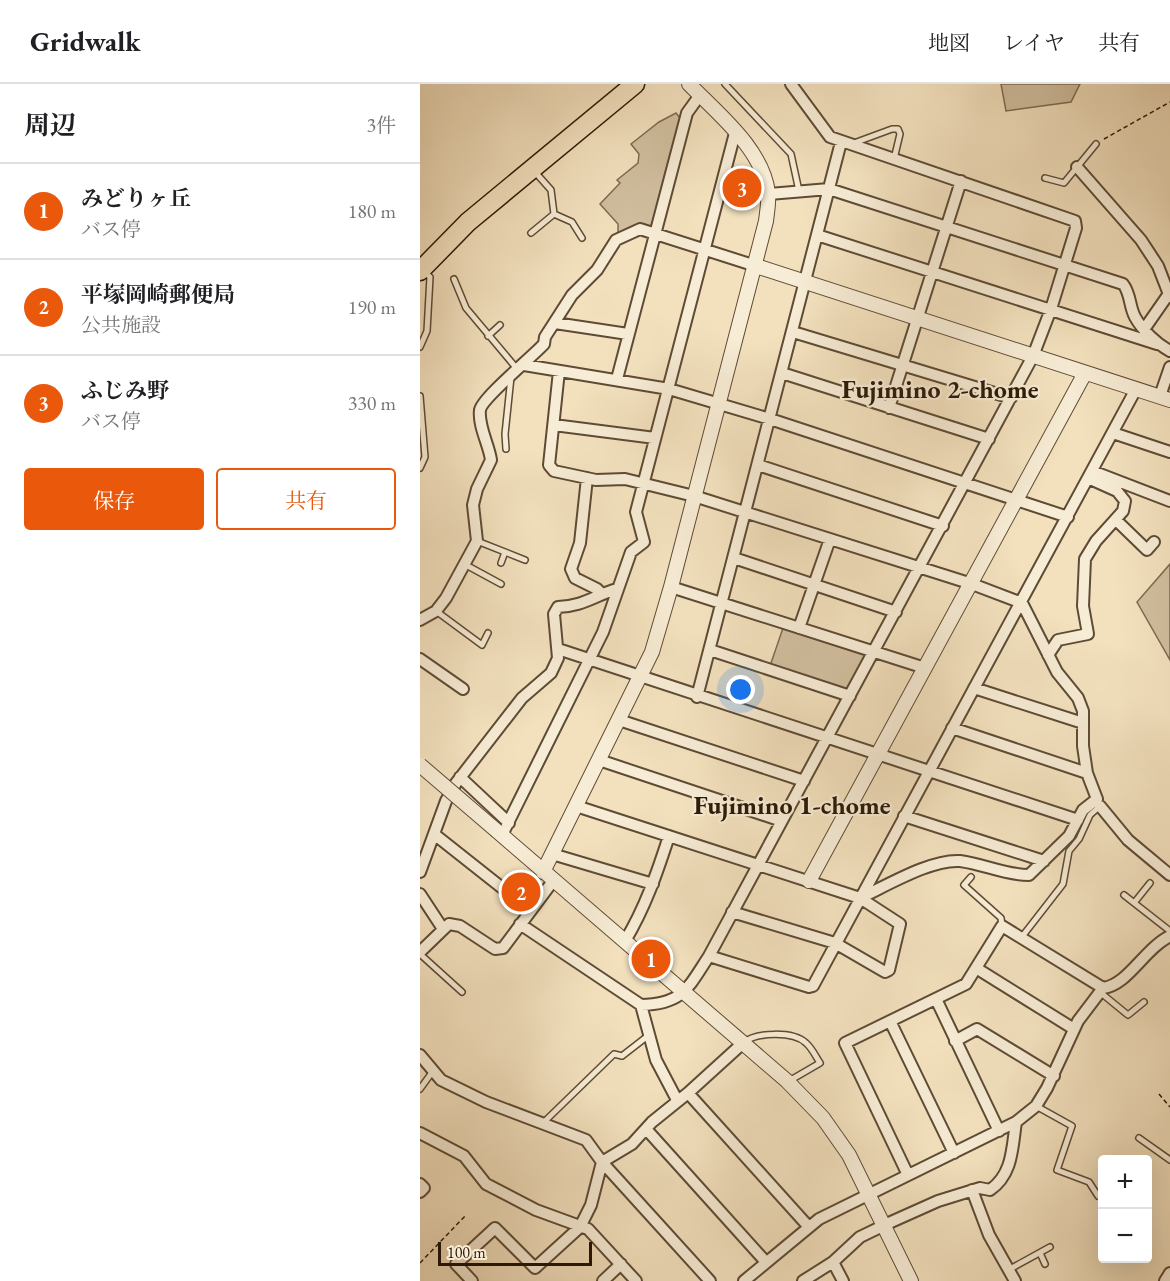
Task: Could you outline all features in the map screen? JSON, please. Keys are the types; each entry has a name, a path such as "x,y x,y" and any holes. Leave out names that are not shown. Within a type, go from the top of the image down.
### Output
{"main road":[{"path":"421,270 468,222 635,84"}],"street":[{"path":"420,953 449,924 460,926 495,949 503,948 530,910 548,877 552,854 652,652 756,267 769,194 754,155 689,84"},
{"path":"520,924 641,1005 658,1005 685,993 708,956 921,567 1033,356 1066,265 1076,228 1075,221 830,137 791,84"},
{"path":"616,379 687,113 700,95"},
{"path":"503,830 603,632 631,552 644,542 636,512 735,133"},
{"path":"697,697 829,189 845,143"},
{"path":"1077,167 1141,240 1158,266 1169,296 1145,328"},
{"path":"889,408 961,181"},
{"path":"769,194 829,189 1124,284 1135,317 1159,345"},
{"path":"420,620 436,611 466,565 477,541 473,505 477,489 491,460 480,410 485,399 518,371 544,344 572,295 597,270 616,240 640,229 1165,398 1170,367"},
{"path":"817,235 1051,309 1159,345 1170,351"},
{"path":"555,323 628,334"},
{"path":"793,332 1011,398"},
{"path":"518,371 559,371 669,389 770,419 1068,517"},
{"path":"559,371 549,465 554,471 586,478 625,479 694,496 921,567 1022,603 1057,672 1078,698 1083,723 1083,746 1087,773 1098,802 1128,840 1170,875"},
{"path":"782,373 989,439"},
{"path":"809,881 1085,373"},
{"path":"708,956 809,987 835,944 1022,603 1136,389"},
{"path":"554,425 655,438"},
{"path":"1113,433 1170,452"},
{"path":"758,465 943,526"},
{"path":"1090,475 1170,501"},
{"path":"1048,655 1058,639 1088,634 1083,606 1085,559 1096,541 1124,511 1125,501 1117,491 1090,475"},
{"path":"586,478 579,543 572,569 575,578 597,589 601,594"},
{"path":"1116,520 1147,550 1154,542"},
{"path":"799,628 830,539"},
{"path":"734,558 896,612"},
{"path":"671,587 925,668"},
{"path":"420,872 446,801 460,777 522,698 551,673 558,658 554,614 558,607 579,606 601,594 617,589"},
{"path":"558,649 697,697 1078,820"},
{"path":"710,650 850,696"},
{"path":"420,659 458,686 446,693"},
{"path":"974,688 1083,723"},
{"path":"619,720 804,781"},
{"path":"952,728 1087,773"},
{"path":"598,760 782,821"},
{"path":"420,765 503,830"},
{"path":"460,777 503,830 548,877 787,1081 830,1127 849,1155 911,1281"},
{"path":"860,897 943,861 962,861 1009,875 1029,875 1069,836 1083,810 1098,802"},
{"path":"576,806 860,897 900,924 889,970 885,972 835,944 732,912"},
{"path":"904,816 1044,861"},
{"path":"434,834 530,910"},
{"path":"625,941 636,923 653,884 669,836"},
{"path":"552,854 653,884"},
{"path":"420,894 443,929"},
{"path":"908,1175 845,1043 966,984 1002,926 1102,991"},
{"path":"744,1281 808,1226 867,1194 999,1131 1016,1122 1036,1106 1054,1076 1074,1029 1102,991 1127,976 1150,949 1170,936"},
{"path":"976,968 1074,1029"},
{"path":"936,999 999,1131"},
{"path":"641,1005 656,1059 677,1100"},
{"path":"890,1021 954,1153"},
{"path":"955,1041 977,1029 1054,1076"},
{"path":"472,1281 456,1264 495,1228 535,1268 580,1227 591,1205 602,1162 632,1144 652,1122 688,1093 742,1043"},
{"path":"420,1055 441,1080 486,1102 586,1140 602,1162 710,1281"},
{"path":"688,1093 808,1226"},
{"path":"803,1281 833,1262 860,1237 938,1201 972,1190 990,1190 1002,1181 1008,1168 1016,1122"},
{"path":"647,1130 765,1261"},
{"path":"420,1133 464,1156 486,1184 536,1210 588,1229 636,1281"},
{"path":"420,1184 424,1188 420,1192"},
{"path":"972,1190 989,1235 1015,1281"},
{"path":"833,1262 843,1281"},
{"path":"603,1281 621,1264"},
{"path":"1165,1281 1170,1273"}],"lane":[{"path":"725,84 791,154 799,191"},
{"path":"845,143 898,129 900,134 894,159"},
{"path":"1045,178 1064,183 1096,144"},
{"path":"532,168 551,190 554,214"},
{"path":"531,233 554,214"},
{"path":"554,214 572,222 582,237"},
{"path":"420,347 428,331 430,277 421,270"},
{"path":"454,279 466,308 518,371 505,434 506,449"},
{"path":"488,336 500,326"},
{"path":"420,396 425,457 420,468"},
{"path":"477,541 525,560"},
{"path":"501,563 506,552"},
{"path":"466,565 501,584"},
{"path":"436,611 482,645 488,633"},
{"path":"1021,938 1063,884 1069,851 1079,839 1098,802"},
{"path":"971,877 964,885 1001,918 1002,926"},
{"path":"1134,903 1150,883"},
{"path":"1125,896 1170,932"},
{"path":"420,953 462,992"},
{"path":"1102,991 1128,1015 1144,1002"},
{"path":"543,1123 614,1054 622,1056 649,1035"},
{"path":"742,1043 750,1037 792,1035 806,1043 820,1063 787,1081"},
{"path":"420,1089 433,1071"},
{"path":"1036,1106 1079,1129"},
{"path":"1071,1126 1057,1170 1078,1182 1089,1182 1098,1196"},
{"path":"1139,1138 1170,1160"},
{"path":"1147,1144 1152,1138"},
{"path":"1010,1269 1050,1247"},
{"path":"1040,1253 1045,1264"}],"path":[{"path":"1096,144 1170,102"},
{"path":"1159,1094 1170,1107"},
{"path":"420,1263 465,1216"}],"shaded area":[{"path":"1001,84 1080,84 1071,102 1006,111"},
{"path":"676,113 680,118 652,229 618,232 618,224 600,204 620,183 617,180 638,163 639,154 631,144 659,122"},
{"path":"1170,564 1170,660 1137,602"},
{"path":"783,628 867,656 847,690 770,666"}],"place":[{"name":"ふじみ野","path":"742,188"},
{"name":"平塚岡崎郵便局","path":"521,892"},
{"name":"みどりヶ丘","path":"651,959"}],"district":[{"name":"Fujimino 2-chome","path":"940,389"},
{"name":"Fujimino 1-chome","path":"792,805"}]}
